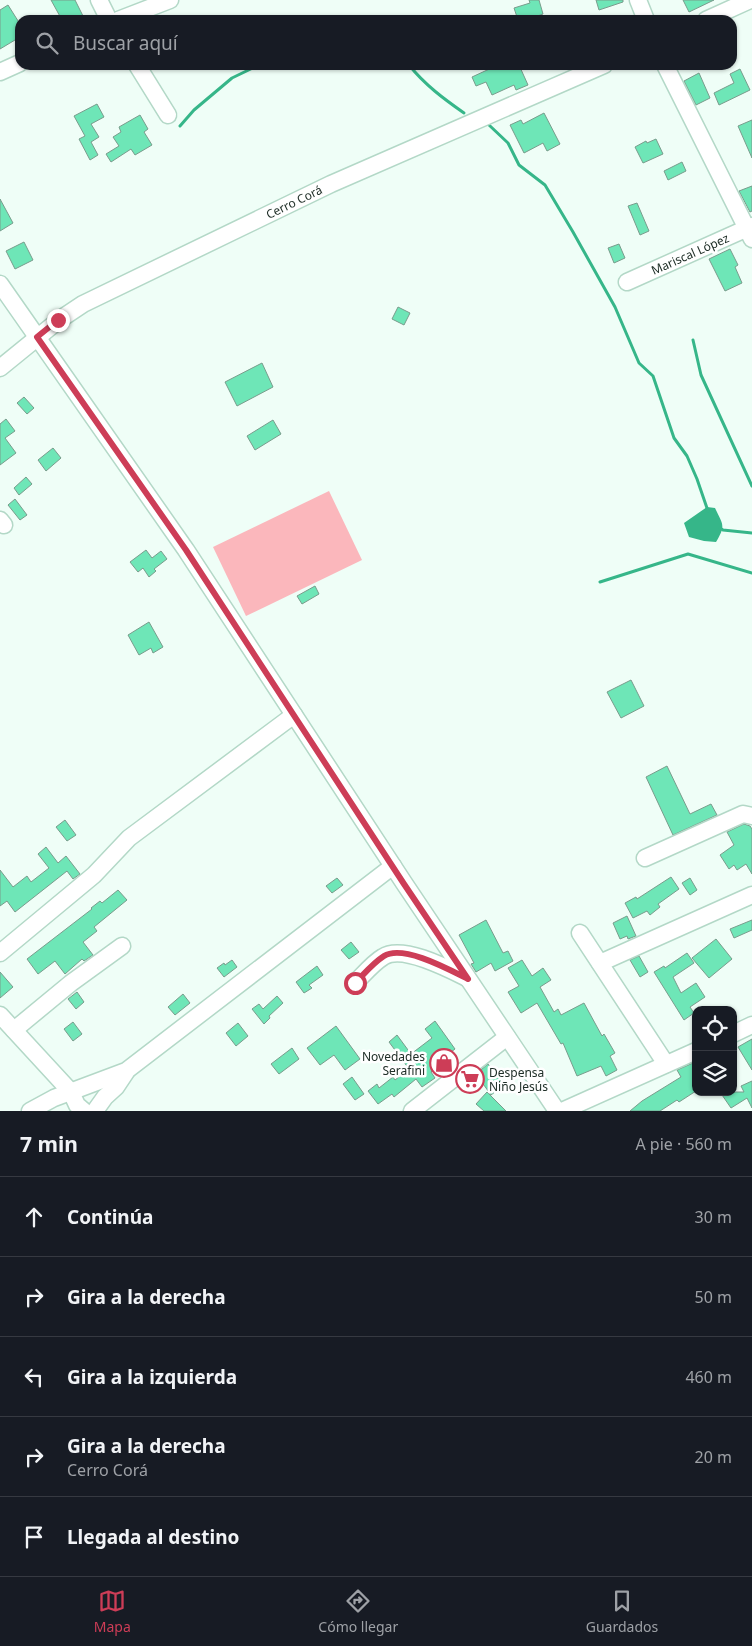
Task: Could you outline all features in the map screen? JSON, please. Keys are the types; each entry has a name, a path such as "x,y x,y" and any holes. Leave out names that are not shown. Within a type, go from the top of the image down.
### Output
{"street":[{"path":"99,0 106,15"},
{"path":"131,15 170,0"},
{"path":"638,0 644,15"},
{"path":"717,15 750,0"},
{"path":"0,72 15,66"},
{"path":"140,70 168,115"},
{"name":"Cerro Corá","path":"0,368 37,337 83,304 331,184 593,70"},
{"path":"668,70 750,232"},
{"name":"Mariscal López","path":"627,282 750,232"},
{"path":"0,284 186,550 556,1111"},
{"path":"0,953 94,875 130,838 294,715"},
{"path":"645,858 743,814 752,816"},
{"path":"30,1111 54,1098 126,1071 393,866"},
{"path":"600,963 752,895"},
{"path":"580,933 666,1064"},
{"path":"14,1030 71,983 122,946"},
{"path":"355,983 385,955 398,953 433,961 468,979"},
{"path":"0,1015 71,1092 77,1105 84,1111"},
{"path":"737,1032 752,1026"},
{"path":"412,1111 507,1037"},
{"path":"562,1111 692,1053"},
{"path":"95,1111 105,1097 116,1087 126,1071"}],"shaded area":[{"path":"329,491 362,560 246,616 213,547"},
{"path":"707,507 715,508 722,525 716,542 689,537 684,523"}],"building":[{"path":"51,0 75,0 82,15 59,15"},
{"path":"529,0 539,0 543,14 516,15 514,8 530,3"},
{"path":"596,0 623,0 623,2 599,10"},
{"path":"683,0 714,0 689,12"},
{"path":"8,5 15,16 15,40 0,49 0,10"},
{"path":"740,69 750,90 719,105 714,93 734,83 730,74"},
{"path":"487,70 521,70 528,85 516,90 514,85 492,95 486,82 476,86 472,77"},
{"path":"699,73 710,98 696,105 684,81"},
{"path":"97,104 104,117 91,124 99,137 91,142 98,155 90,160 79,139 85,136 74,116"},
{"path":"544,113 560,144 547,151 543,143 524,153 510,125 521,120 523,124"},
{"path":"140,115 148,129 144,132 152,145 135,155 131,149 111,162 106,154 119,146 113,137 121,132 119,127"},
{"path":"752,120 752,158 738,126"},
{"path":"656,139 663,154 643,163 635,147 646,141 647,143"},
{"path":"682,162 686,171 668,180 664,171"},
{"path":"752,186 752,211 750,212 739,191"},
{"path":"0,199 13,223 0,231"},
{"path":"637,203 649,231 640,235 628,206"},
{"path":"24,242 33,260 15,269 6,251"},
{"path":"619,244 625,258 614,263 608,248"},
{"path":"730,249 738,265 735,267 742,283 725,291 709,259"},
{"path":"398,307 410,313 404,325 392,319"},
{"path":"262,363 273,387 237,406 225,382"},
{"path":"24,397 34,408 27,414 17,403"},
{"path":"6,419 15,431 5,438 16,453 0,465 0,424"},
{"path":"273,420 281,434 255,450 247,436"},
{"path":"53,448 61,458 46,471 38,460"},
{"path":"26,477 32,484 19,495 14,488"},
{"path":"15,499 27,515 20,520 8,505"},
{"path":"146,550 152,558 161,551 167,559 154,569 156,571 149,577 143,568 138,572 130,562"},
{"path":"315,586 319,594 302,604 297,596"},
{"path":"149,622 163,647 153,653 151,648 139,655 128,635"},
{"path":"631,680 644,706 621,718 607,692"},
{"path":"667,766 690,814 711,804 717,815 673,835 646,777"},
{"path":"65,820 76,835 67,841 56,827"},
{"path":"744,824 752,829 752,874 746,864 737,870 734,865 729,869 720,855 734,845 727,832"},
{"path":"46,847 58,863 66,856 80,874 73,879 67,871 15,912 7,901 0,906 0,870 13,887 27,876 31,882 49,868 38,854"},
{"path":"671,877 679,889 658,904 660,907 650,915 647,911 633,918 625,903 636,897 637,899"},
{"path":"337,878 343,885 332,893 326,886"},
{"path":"690,878 697,890 690,895 682,883"},
{"path":"118,890 127,900 94,927 97,931 83,942 93,955 84,961 82,959 65,974 55,961 38,974 27,959 100,901 102,903"},
{"path":"627,916 636,936 628,939 627,936 620,939 613,923"},
{"path":"486,920 503,953 508,951 513,961 495,971 491,963 476,972 471,964 474,963 459,935"},
{"path":"752,920 752,930 734,938 730,929"},
{"path":"716,939 732,959 709,978 692,958"},
{"path":"351,942 359,952 349,959 341,950"},
{"path":"687,953 694,963 673,977 681,993 696,983 705,997 690,1007 692,1014 684,1020 654,972 664,966 665,968"},
{"path":"639,956 648,972 640,977 630,960"},
{"path":"232,960 237,967 224,977 217,968"},
{"path":"522,960 532,976 543,968 551,980 540,987 554,1012 558,1009 561,1015 584,1003 602,1036 604,1034 615,1053 610,1056 617,1070 606,1076 601,1066 577,1076 563,1043 561,1044 537,1003 521,1013 508,992 519,986 508,968"},
{"path":"317,966 323,975 309,985 312,988 304,993 296,982"},
{"path":"0,972 13,987 0,998"},
{"path":"77,992 84,1002 76,1009 68,999"},
{"path":"183,994 190,1003 175,1015 168,1007"},
{"path":"277,996 283,1003 269,1016 270,1018 264,1024 252,1009 259,1004 263,1009"},
{"path":"435,1021 455,1049 433,1066 434,1069 431,1072 435,1078 422,1087 416,1079 394,1097 392,1094 378,1104 368,1091 377,1084 379,1088 393,1077 395,1080 409,1069 389,1042 397,1035 411,1054 432,1038 425,1029"},
{"path":"73,1022 82,1034 73,1041 64,1029"},
{"path":"238,1023 248,1036 236,1046 226,1033"},
{"path":"336,1026 360,1059 345,1070 334,1055 320,1065 307,1048"},
{"path":"752,1039 752,1070 738,1047"},
{"path":"292,1048 299,1059 279,1074 271,1064"},
{"path":"692,1063 692,1094 679,1102 677,1100 660,1111 630,1111 642,1101 681,1077 677,1070"},
{"path":"488,1064 504,1085 491,1095 476,1074"},
{"path":"352,1077 364,1094 355,1100 343,1084"},
{"path":"752,1081 752,1108 747,1098 731,1108 723,1096 737,1096 737,1092 744,1092 741,1086"},
{"path":"487,1092 506,1111 484,1111 476,1104"}],"waterway":[{"path":"180,126 194,110 232,78 249,70"},
{"path":"413,70 442,97 464,113"},
{"path":"489,125 508,143 519,165 545,185 573,232 615,307 639,363 653,376 674,438 687,456 708,511"},
{"path":"693,340 701,375 752,486"},
{"path":"720,528 723,530 752,533"},
{"path":"600,582 688,554 752,573"}],"place":[{"name":"Novedades Serafini","path":"444,1063"},
{"name":"Despensa Niño Jesús","path":"470,1079"}],"route":[{"path":"58,320 37,337 186,550 468,979 433,961 398,953 385,955 355,983"}]}
